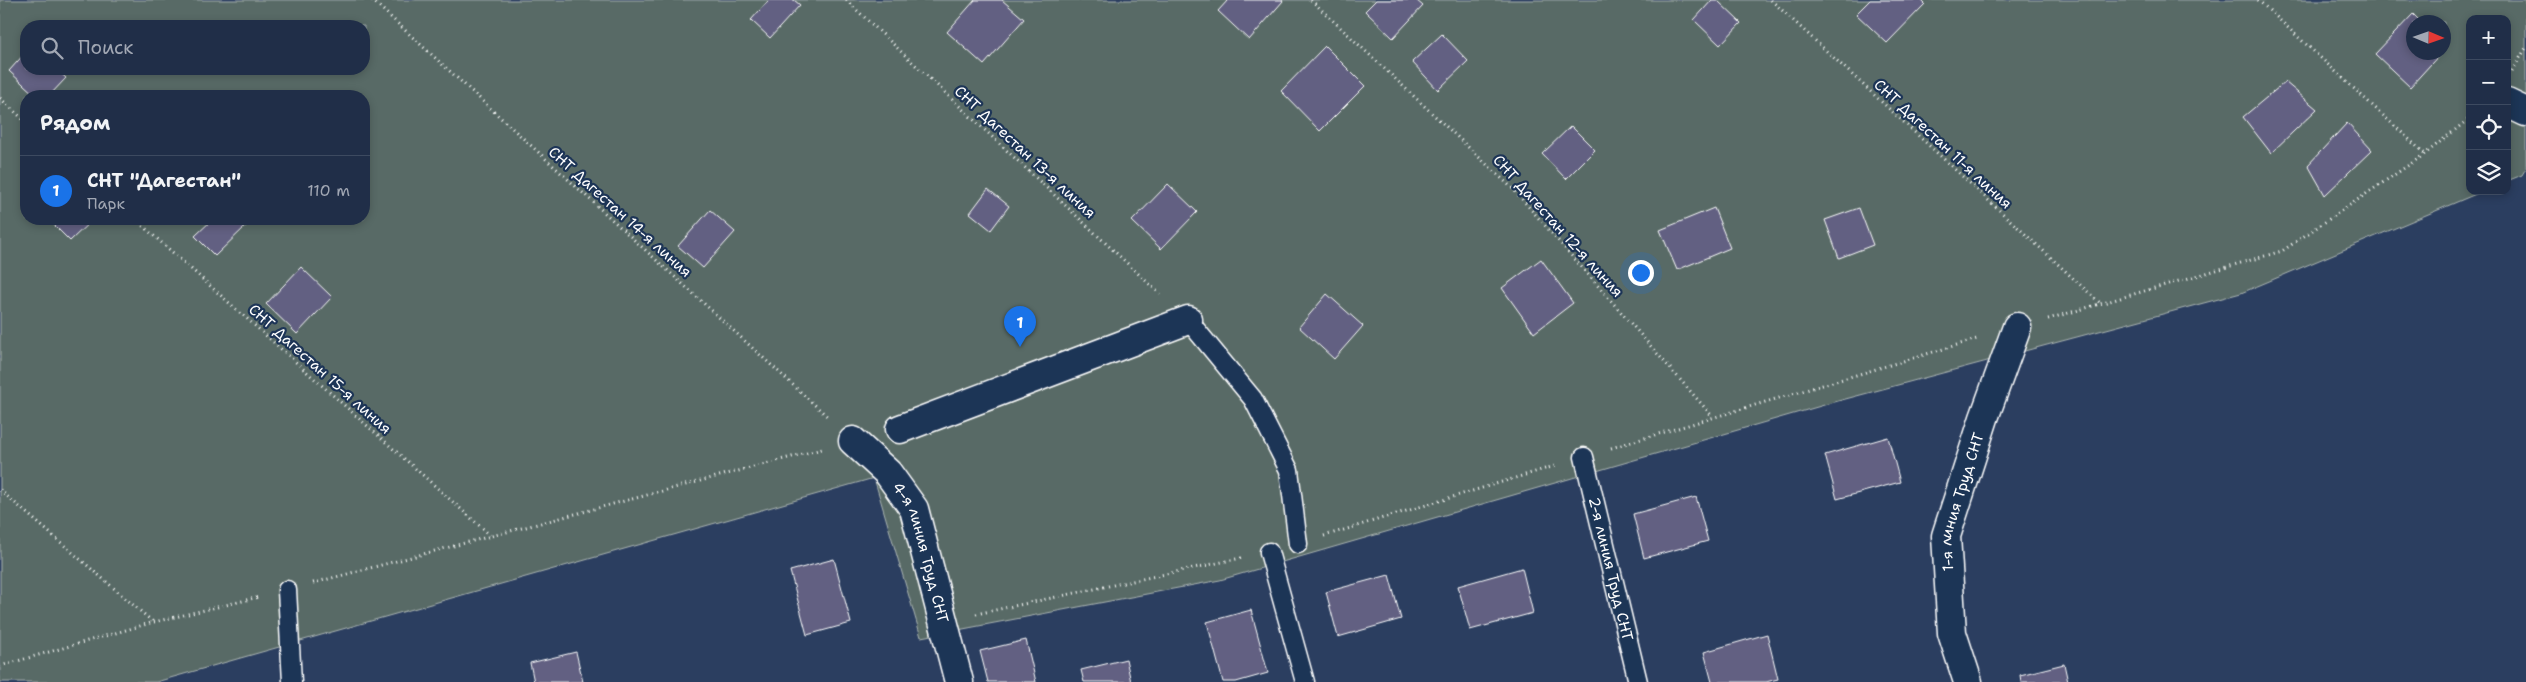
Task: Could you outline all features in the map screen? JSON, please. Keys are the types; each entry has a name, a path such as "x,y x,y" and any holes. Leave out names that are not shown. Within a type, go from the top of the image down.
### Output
{"street":[{"path":"2511,105 2526,112"},
{"path":"900,429 1188,320"},
{"name":"1-я линия Труд СНТ","path":"1968,682 1952,633 1946,536 1984,418 2017,328"},
{"name":"4-я линия Труд СНТ","path":"853,441 888,473 914,509 959,682"}],"lane":[{"path":"1188,320 1253,399 1289,470 1298,544"},
{"name":"2-я линия Труд СНТ","path":"1584,457 1638,682"},
{"path":"1269,552 1304,682"},
{"path":"287,590 292,682"}],"path":[{"name":"СНТ Дагестан 14-я линия","path":"372,0 853,441"},
{"name":"СНТ Дагестан 13-я линия","path":"846,0 1188,320"},
{"name":"СНТ Дагестан 12-я линия","path":"1311,0 1513,189 1712,416"},
{"name":"СНТ Дагестан 11-я линия","path":"1771,0 2100,304"},
{"path":"2258,0 2425,154"},
{"path":"2511,72 2526,48"},
{"path":"0,98 20,116"},
{"path":"1298,544 1712,416 2282,251 2425,154 2466,121"},
{"name":"СНТ Дагестан 15-я линия","path":"142,225 490,535"},
{"path":"0,666 154,622 287,590 490,535 853,441"},
{"path":"0,490 154,622"},
{"path":"943,621 1269,552"}],"green space":[{"path":"0,0 2526,0 2526,168 2522,175 2511,179 2511,15 2466,15 2466,195 2474,195 2241,293 1838,401 1220,580 921,637 874,478 156,682 0,682"}],"building":[{"path":"769,0 794,0 800,5 770,38 751,20"},
{"path":"975,0 1002,0 1024,19 984,65 947,32"},
{"path":"1228,0 1283,1 1249,40 1218,11"},
{"path":"1376,0 1416,0 1423,6 1393,38 1365,11"},
{"path":"1712,0 1717,0 1741,23 1720,45 1694,20"},
{"path":"1870,0 1921,0 1925,4 1887,43 1856,14"},
{"path":"2406,21 2406,60 2435,60 2410,87 2375,54"},
{"path":"1442,34 1468,61 1438,90 1412,62"},
{"path":"1325,46 1365,86 1320,131 1281,91"},
{"path":"20,59 20,75 63,75 66,78 55,90 30,90 9,71"},
{"path":"2285,82 2317,109 2271,153 2243,117"},
{"path":"2347,123 2372,150 2325,195 2308,165"},
{"path":"1571,126 1595,150 1566,179 1542,154"},
{"path":"1168,184 1197,212 1161,249 1132,221"},
{"path":"988,189 1009,206 991,230 970,213"},
{"path":"1714,208 1730,248 1677,270 1660,230"},
{"path":"1859,208 1873,245 1839,258 1825,220"},
{"path":"710,210 735,232 703,268 678,246"},
{"path":"54,225 87,225 70,241"},
{"path":"207,225 247,225 215,256 195,236"},
{"path":"1541,259 1573,303 1534,333 1502,288"},
{"path":"301,267 332,297 297,334 266,304"},
{"path":"1327,294 1363,326 1334,359 1299,327"},
{"path":"1888,437 1900,482 1837,499 1825,455"},
{"path":"1696,497 1708,541 1644,558 1633,514"},
{"path":"834,559 851,623 807,635 790,571"},
{"path":"1522,568 1533,613 1470,630 1458,586"},
{"path":"1389,575 1401,619 1338,637 1326,592"},
{"path":"1251,610 1268,673 1236,682 1223,682 1207,622"},
{"path":"1767,634 1778,679 1766,682 1712,682 1704,652"},
{"path":"1026,640 1036,682 988,682 980,651"},
{"path":"576,652 583,682 534,682 530,663"},
{"path":"1126,659 1131,682 1084,682 1081,670"},
{"path":"2064,664 2068,682 2021,682 2020,675"}],"place":[{"name":"СНТ \"Дагестан\"","path":"1020,347"}]}
